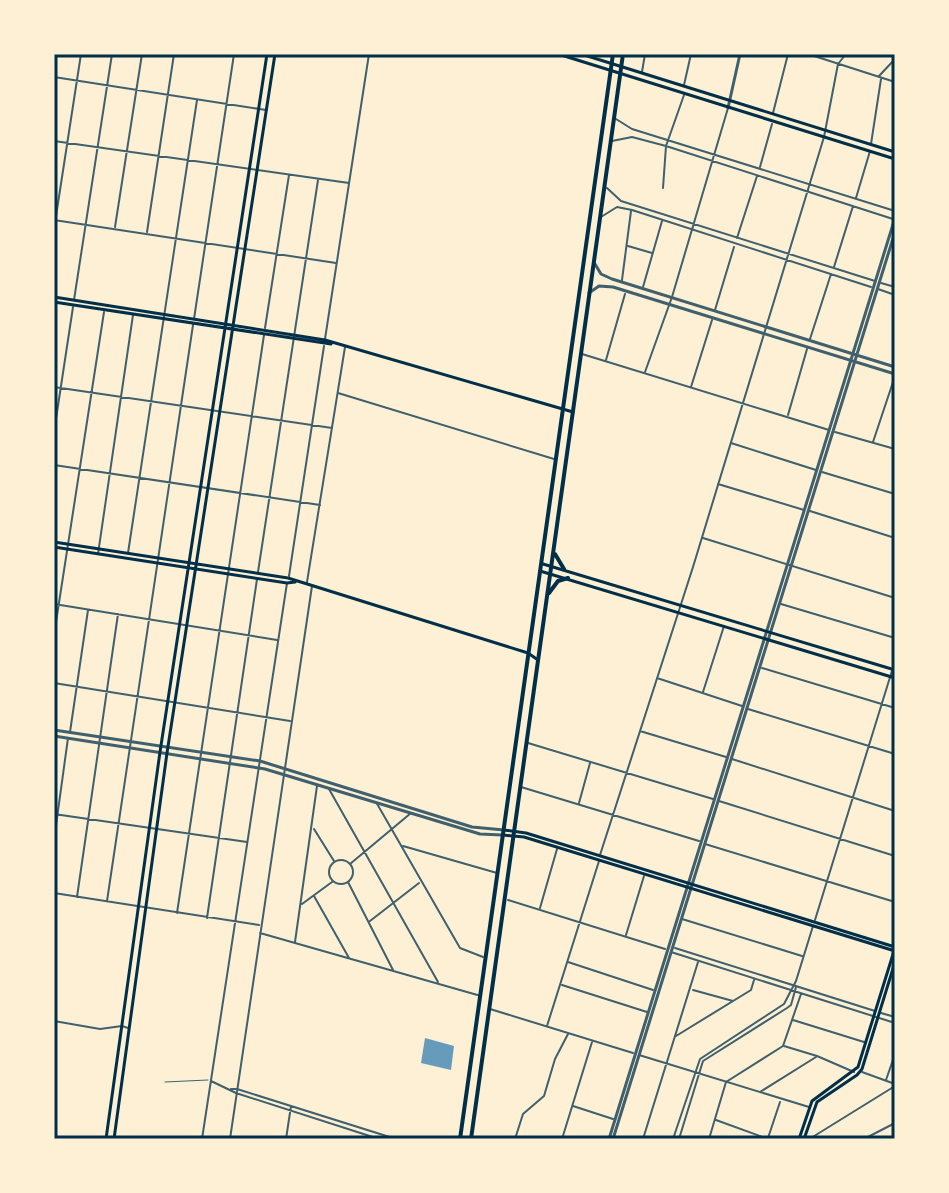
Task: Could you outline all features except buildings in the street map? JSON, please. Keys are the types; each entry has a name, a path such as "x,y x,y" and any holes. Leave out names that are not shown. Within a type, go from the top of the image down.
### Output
{"main road":[{"path":"106,1139 160,752 267,54"},
{"path":"114,1139 167,753 275,54"},
{"path":"558,54 895,159"},
{"path":"581,54 895,152"},
{"path":"460,1139 613,54"},
{"path":"471,1139 623,54"},
{"path":"606,105 616,106"},
{"path":"54,300 335,343 573,412"},
{"path":"575,319 586,321"},
{"path":"568,369 579,370"},
{"path":"544,541 554,545"},
{"path":"54,545 299,581 528,653 538,660"},
{"path":"554,545 558,562 564,569"},
{"path":"541,563 894,670"},
{"path":"540,571 893,677"},
{"path":"547,595 554,584 568,578"},
{"path":"528,653 539,653"},
{"path":"503,833 569,849 895,949 861,1072 820,1100 809,1116"},
{"path":"599,858 689,886"},
{"path":"488,944 498,945"},
{"path":"803,1138 809,1107 818,1095 854,1072 895,962"}],"street":[{"path":"54,229 81,54"},
{"path":"54,432 112,54"},
{"path":"115,229 142,54"},
{"path":"147,233 174,54"},
{"path":"107,901 234,54"},
{"path":"202,1139 369,54"},
{"path":"642,73 645,54"},
{"path":"684,86 691,54"},
{"path":"645,374 672,297 728,108 740,54"},
{"path":"773,114 788,54"},
{"path":"808,54 895,82"},
{"path":"547,1026 808,192 826,131 838,64 846,54"},
{"path":"871,145 880,77 895,59"},
{"path":"54,77 266,110"},
{"path":"663,188 666,146 684,94"},
{"path":"128,556 197,100"},
{"path":"615,117 622,125 632,129 895,211"},
{"path":"760,169 773,121"},
{"path":"611,141 632,137 666,146 895,219 877,282"},
{"path":"54,141 349,183"},
{"path":"856,199 870,151"},
{"path":"177,913 289,175"},
{"path":"736,239 757,176"},
{"path":"207,918 318,180"},
{"path":"605,185 612,196 633,205 895,287"},
{"path":"622,282 633,205"},
{"path":"833,269 853,206"},
{"path":"600,218 617,207 632,210 895,295"},
{"path":"55,220 337,263"},
{"path":"642,288 662,221"},
{"path":"650,1013 654,991 895,232"},
{"path":"715,311 734,245"},
{"path":"627,246 653,253"},
{"path":"594,262 601,274 622,282 895,367"},
{"path":"810,340 831,274"},
{"path":"589,293 603,285 626,291 895,374 873,443"},
{"path":"605,361 626,291"},
{"path":"54,635 105,308"},
{"path":"98,551 133,312"},
{"path":"690,388 713,318"},
{"path":"230,1139 345,346"},
{"path":"787,417 808,347"},
{"path":"581,354 895,449"},
{"path":"54,387 332,428"},
{"path":"337,393 555,459"},
{"path":"730,442 895,494"},
{"path":"205,460 212,462"},
{"path":"54,465 320,505"},
{"path":"717,484 895,538"},
{"path":"701,538 895,598"},
{"path":"768,631 789,564"},
{"path":"779,603 895,638"},
{"path":"54,604 278,640"},
{"path":"54,840 88,610"},
{"path":"77,897 118,614"},
{"path":"703,693 724,626"},
{"path":"679,1139 700,1059 784,1004 793,991 893,677 895,661"},
{"path":"757,666 895,708"},
{"path":"656,678 895,754"},
{"path":"54,683 291,721"},
{"path":"54,730 260,761 412,811 503,833"},
{"path":"639,731 895,811"},
{"path":"54,736 283,771"},
{"path":"526,743 895,856"},
{"path":"578,804 590,761"},
{"path":"318,782 328,788 376,800 460,948 486,958"},
{"path":"295,943 318,782"},
{"path":"520,787 895,902"},
{"path":"328,788 439,984"},
{"path":"350,864 412,811"},
{"path":"56,815 249,843"},
{"path":"312,827 334,862"},
{"path":"402,846 498,873"},
{"path":"539,909 561,847"},
{"path":"344,860 350,864 353,876 348,882 340,884 333,881 329,871 334,862 344,860"},
{"path":"626,936 644,874"},
{"path":"301,905 333,881"},
{"path":"348,882 394,971"},
{"path":"369,922 420,882"},
{"path":"54,893 260,925"},
{"path":"314,896 349,958"},
{"path":"505,899 794,986 895,1023"},
{"path":"679,918 803,957"},
{"path":"259,933 481,996"},
{"path":"668,949 801,994 895,1017"},
{"path":"611,1139 668,949"},
{"path":"643,1139 699,961"},
{"path":"568,962 654,991"},
{"path":"675,1036 751,990 754,979"},
{"path":"889,983 895,985"},
{"path":"561,985 650,1013"},
{"path":"691,989 734,1002"},
{"path":"709,1139 726,1082 783,1046 801,994"},
{"path":"489,1008 809,1107"},
{"path":"792,1020 866,1042"},
{"path":"54,1021 100,1029 122,1026 129,1029"},
{"path":"515,1139 523,1114 544,1096 555,1059 569,1033"},
{"path":"562,1139 592,1040"},
{"path":"783,1046 854,1072"},
{"path":"886,1081 895,1054"},
{"path":"759,1092 817,1056"},
{"path":"861,1072 895,1085"},
{"path":"673,1139 696,1073"},
{"path":"211,1081 236,1093 379,1139"},
{"path":"803,1138 811,1139 895,1085"},
{"path":"230,1089 396,1139"},
{"path":"715,1119 768,1139 781,1100"},
{"path":"286,1139 291,1106"},
{"path":"572,1106 616,1121"},
{"path":"864,1139 895,1123"},
{"path":"371,1138 372,1132"}],"lane":[{"path":"165,1082 191,1079 211,1081"}],"water":[{"path":"425,1038 454,1046 451,1070 421,1063"}]}
